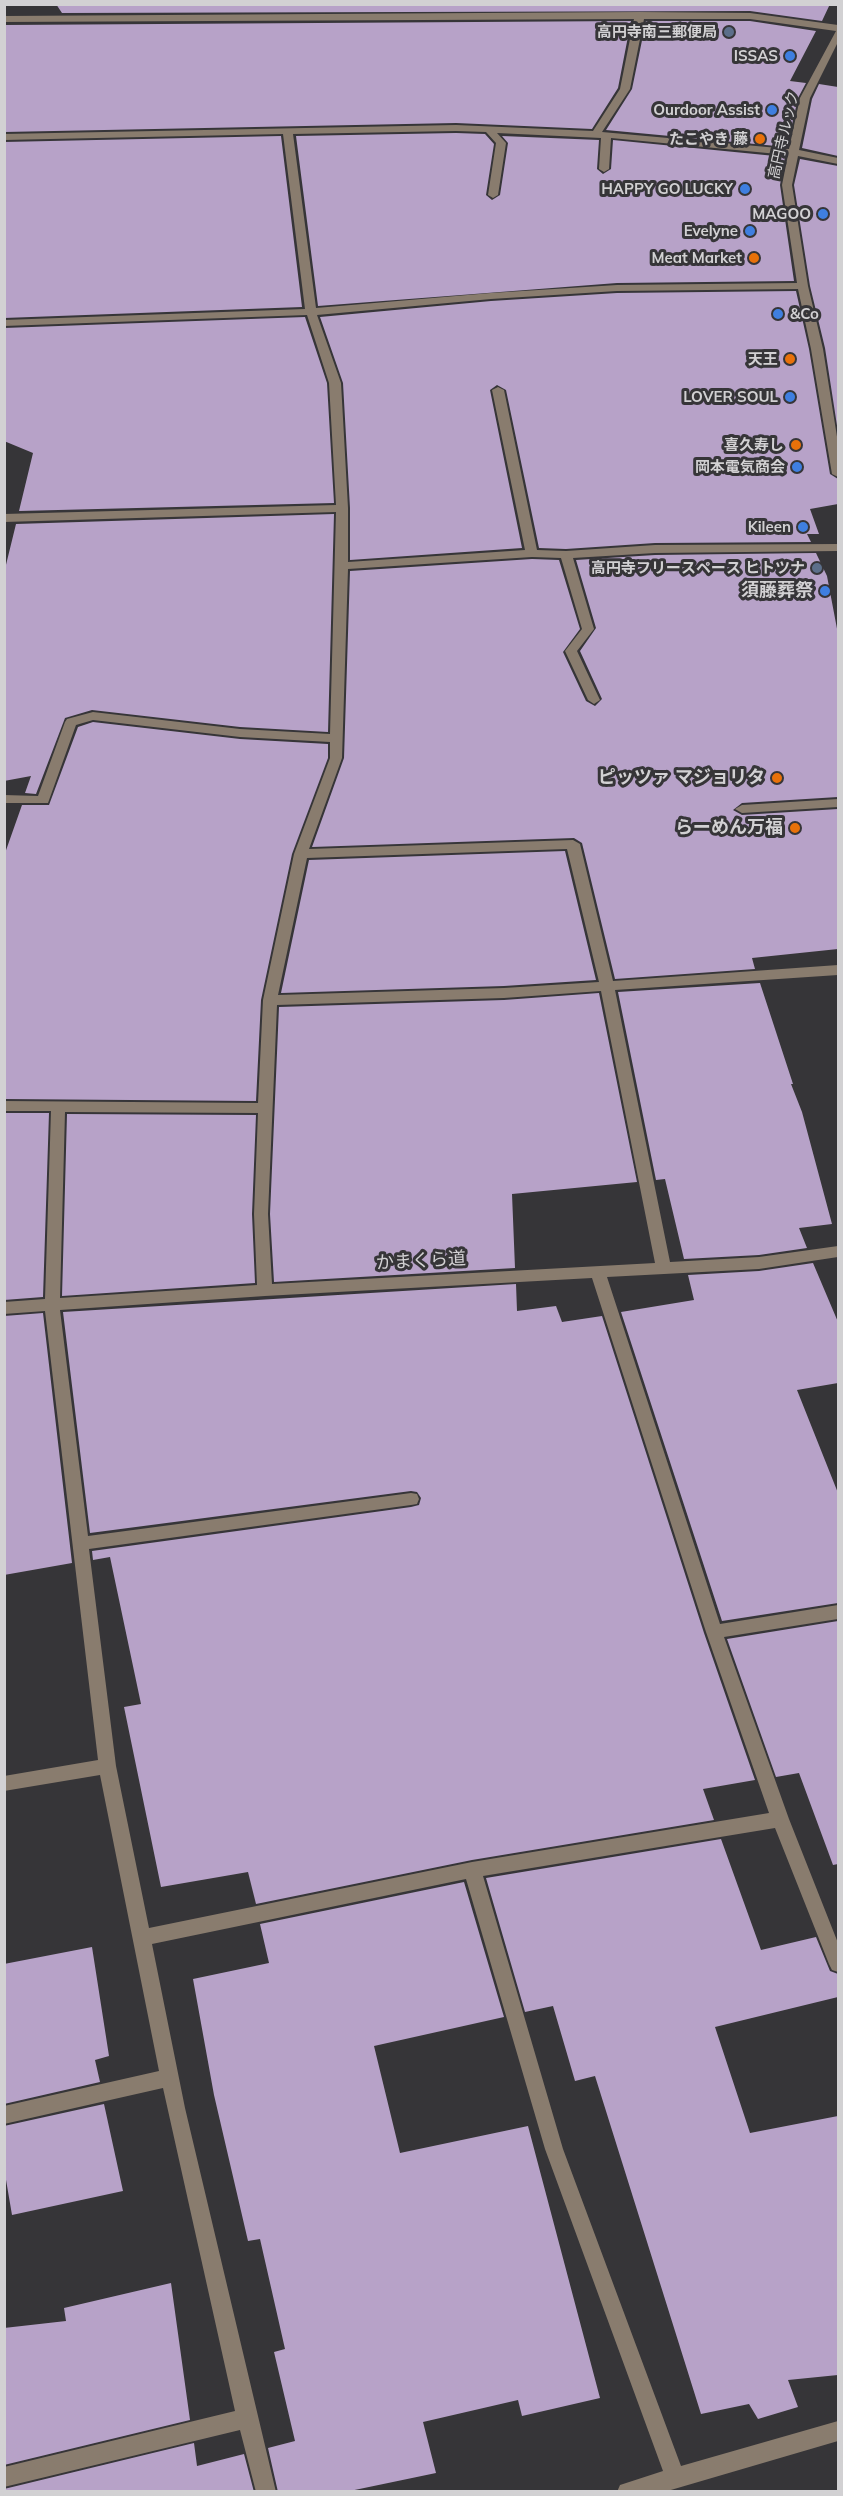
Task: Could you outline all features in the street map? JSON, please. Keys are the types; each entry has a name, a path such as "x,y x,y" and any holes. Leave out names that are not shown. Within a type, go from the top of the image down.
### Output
{"street":[{"path":"170,18 173,4"},
{"path":"482,4 482,18"},
{"path":"696,4 697,15"},
{"path":"604,169 601,134 625,89 640,15"},
{"path":"4,19 697,15 750,16 838,28"},
{"name":"高円寺ルック","path":"838,33 806,98 787,185 838,474"},
{"path":"4,137 456,128 601,134 793,152 838,161"},
{"path":"489,130 501,143 493,195"},
{"path":"265,1290 261,1215 270,1000 301,854 336,758 342,566 342,508 335,383 311,312 288,131"},
{"path":"4,323 311,312 491,296 617,288 803,286"},
{"path":"498,390 532,553"},
{"path":"4,518 342,508"},
{"path":"342,566 532,553 566,555 655,549 838,548"},
{"path":"566,555 588,630 571,651 594,700"},
{"path":"4,799 43,800 70,722 93,716 240,733 337,738"},
{"path":"742,809 838,803"},
{"path":"301,854 573,844 607,985 664,1269"},
{"path":"270,1000 504,993 838,970"},
{"path":"4,1106 265,1108"},
{"path":"58,1106 52,1304 108,1766 141,1938 171,2077 247,2418 266,2492"},
{"name":"かまくら道","path":"4,1308 265,1290 759,1263 838,1252"},
{"path":"597,1271 714,1632 780,1819 838,1964"},
{"path":"81,1544 411,1499"},
{"path":"714,1632 838,1612"},
{"path":"4,1784 108,1766"},
{"path":"141,1938 472,1870 780,1819"},
{"path":"472,1870 554,2149 675,2477"},
{"path":"4,2115 171,2077"},
{"path":"4,2477 247,2418"},
{"path":"627,2492 838,2431"}],"building":[{"path":"56,4 830,4 822,21 750,11 62,13"},
{"path":"631,21 618,88 592,129 456,123 4,132 4,25"},
{"path":"646,21 750,21 816,31 790,81 806,83 798,98 787,147 606,130 632,89"},
{"path":"819,84 838,87 838,156 802,148 812,99"},
{"path":"485,134 494,144 486,195 492,200 500,195 508,143 502,136 599,140 597,169 603,174 611,169 613,140 785,157 780,185 794,281 617,283 318,306 296,136"},
{"path":"281,136 302,307 4,318 4,142"},
{"path":"800,159 838,166 838,432 825,348 810,286 794,185"},
{"path":"796,291 809,349 830,474 838,479 838,504 810,509 819,534 807,534 811,542 655,543 566,549 539,548 506,390 497,385 490,390 522,548 350,560 350,508 343,383 320,317 491,301 617,293"},
{"path":"305,317 327,383 334,503 19,511 33,453 4,441 4,328"},
{"path":"334,514 328,732 240,727 92,710 65,718 36,794 25,793 31,776 4,781 4,573 16,524"},
{"path":"816,553 827,576 838,634 838,797 742,803 733,810 742,815 838,809 838,949 752,958 755,969 615,979 582,843 574,838 312,847 344,758 350,571 532,559 559,560 580,629 563,652 586,701 595,706 602,699 580,651 596,628 576,560 655,555"},
{"path":"93,722 240,739 328,744 328,758 292,854 261,1000 256,1101 4,1099 4,856 22,805 49,805 78,727"},
{"path":"565,851 596,980 504,986 281,993 309,860"},
{"path":"760,983 802,1112 832,1224 799,1228 807,1248 759,1255 684,1259 665,1179 656,1180 618,992"},
{"path":"599,993 637,1182 512,1194 515,1268 274,1282 270,1214 279,1007 504,1000"},
{"path":"4,1113 49,1113 43,1297 4,1300"},
{"path":"67,1114 256,1115 252,1214 255,1283 62,1296"},
{"path":"813,1263 838,1322 838,1383 797,1390 838,1493 838,1603 722,1621 621,1312 694,1300 688,1275 759,1271"},
{"path":"516,1284 517,1311 556,1306 562,1322 602,1316 704,1633 755,1780 703,1789 714,1820 472,1860 256,1904 248,1872 161,1887 124,1707 141,1704 110,1557 93,1560 92,1551 411,1507 419,1505 421,1498 417,1492 411,1491 90,1533 63,1312"},
{"path":"43,1313 72,1563 4,1575 4,1316"},
{"path":"838,1621 838,1864 833,1865 799,1773 776,1777 727,1639"},
{"path":"721,1839 761,1950 816,1937 830,1971 838,1974 838,1997 715,2027 750,2133 838,2116 838,2375 788,2380 798,2407 758,2419 749,2404 701,2414 595,2076 575,2081 553,2006 525,2012 486,1878"},
{"path":"464,1882 504,2017 374,2046 400,2153 528,2126 600,2398 522,2416 518,2400 423,2422 436,2473 345,2492 278,2492 268,2448 295,2441 274,2352 285,2349 260,2239 248,2241 214,2095 193,1979 269,1963 260,1924"},
{"path":"92,1947 109,2056 95,2060 100,2082 4,2104 4,1964"},
{"path":"104,2104 123,2191 12,2215 4,2168 4,2126"},
{"path":"171,2283 190,2420 4,2465 4,2328 66,2321 64,2308"},
{"path":"194,2443 197,2466 244,2454 254,2492 4,2492 4,2489"}],"place":[{"name":"高円寺南三郵便局","path":"729,32"},
{"name":"ISSAS","path":"790,56"},
{"name":"Ourdoor Assist","path":"772,110"},
{"name":"たこやき 藤","path":"760,139"},
{"name":"HAPPY GO LUCKY","path":"745,189"},
{"name":"MAGOO","path":"823,214"},
{"name":"Evelyne","path":"750,231"},
{"name":"Meat Market","path":"754,258"},
{"name":"&Co","path":"778,314"},
{"name":"天王","path":"790,359"},
{"name":"LOVER SOUL","path":"790,397"},
{"name":"喜久寿し","path":"796,445"},
{"name":"岡本電気商会","path":"797,467"},
{"name":"Kileen","path":"803,527"},
{"name":"高円寺フリースペース ヒトツナ","path":"817,568"},
{"name":"須藤葬祭","path":"825,591"},
{"name":"ピッツァ マジョリタ","path":"777,778"},
{"name":"らーめん万福","path":"795,828"}]}
